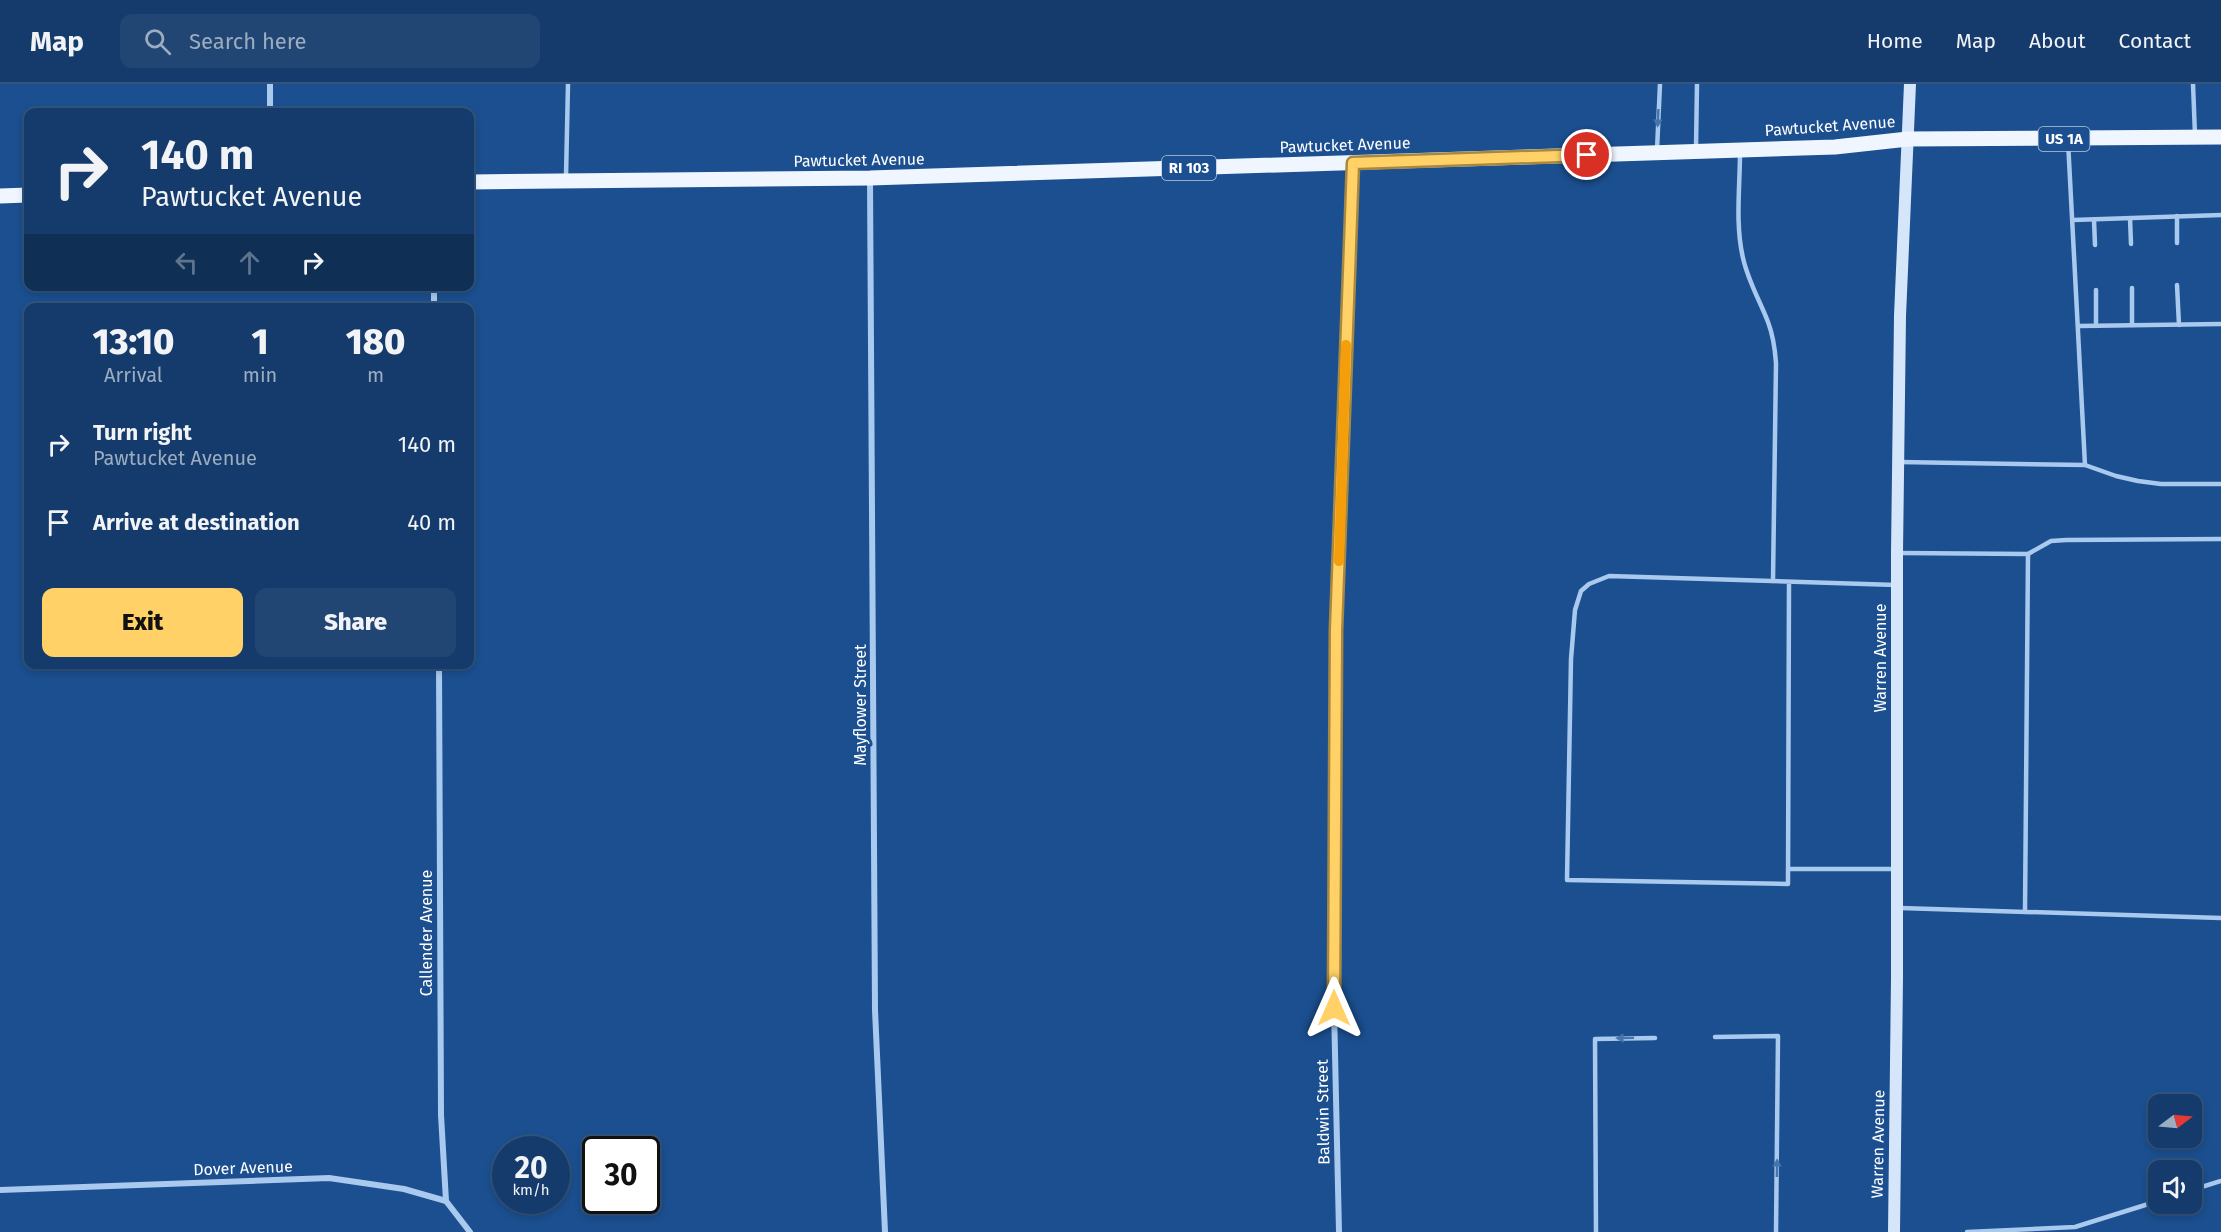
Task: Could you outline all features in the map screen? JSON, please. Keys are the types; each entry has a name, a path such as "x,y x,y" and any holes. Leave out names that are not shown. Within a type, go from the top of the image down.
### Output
{"main road":[{"name":"Warren Avenue","path":"1894,1232 1897,908 1896,585 1901,293 1910,84"},
{"name":"Pawtucket Avenue","path":"474,182 870,178 1835,147 1908,139 2221,137"},
{"path":"0,196 24,195"}],"street":[{"path":"270,84 270,108"},
{"name":"Baldwin Street","path":"1339,1232 1334,1008 1336,630 1353,163"},
{"name":"Mayflower Street","path":"870,178 875,1010 885,1232"},
{"name":"Callender Avenue","path":"439,669 441,1115 446,1201"},
{"name":"Dover Avenue","path":"0,1190 330,1178 404,1190 446,1201"},
{"path":"446,1201 470,1232"}],"lane":[{"path":"566,181 568,84"},
{"path":"1657,153 1660,84"},
{"path":"1696,151 1697,84"},
{"path":"2193,84 2195,138"},
{"path":"2068,139 2085,465"},
{"path":"1740,150 1739,231 1742,257 1768,323 1774,342 1776,363 1773,581"},
{"path":"2073,220 2221,215"},
{"path":"2177,216 2177,243"},
{"path":"2130,218 2131,244"},
{"path":"2094,220 2095,244"},
{"path":"2177,285 2179,325"},
{"path":"2132,288 2132,325"},
{"path":"2096,290 2096,326"},
{"path":"2079,326 2221,324"},
{"path":"1898,462 2085,465 2138,481 2161,484 2221,484"},
{"path":"1897,553 2028,554 2039,546 2066,540 2221,539"},
{"path":"2025,912 2028,554"},
{"path":"1789,582 1788,884 1567,880 1571,659 1575,610 1581,591 1589,584 1609,576 1896,585"},
{"path":"1788,869 1897,869"},
{"path":"1897,908 2221,918"},
{"path":"1715,1037 1778,1036 1776,1229"},
{"path":"1596,1232 1595,1039 1655,1038"},
{"path":"2202,1187 2221,1181"},
{"path":"1967,1232 2075,1227 2148,1204"}],"slow traffic":[{"path":"1339,561 1346,345"}],"route":[{"path":"1334,1008 1336,630 1353,163 1587,155"}]}
